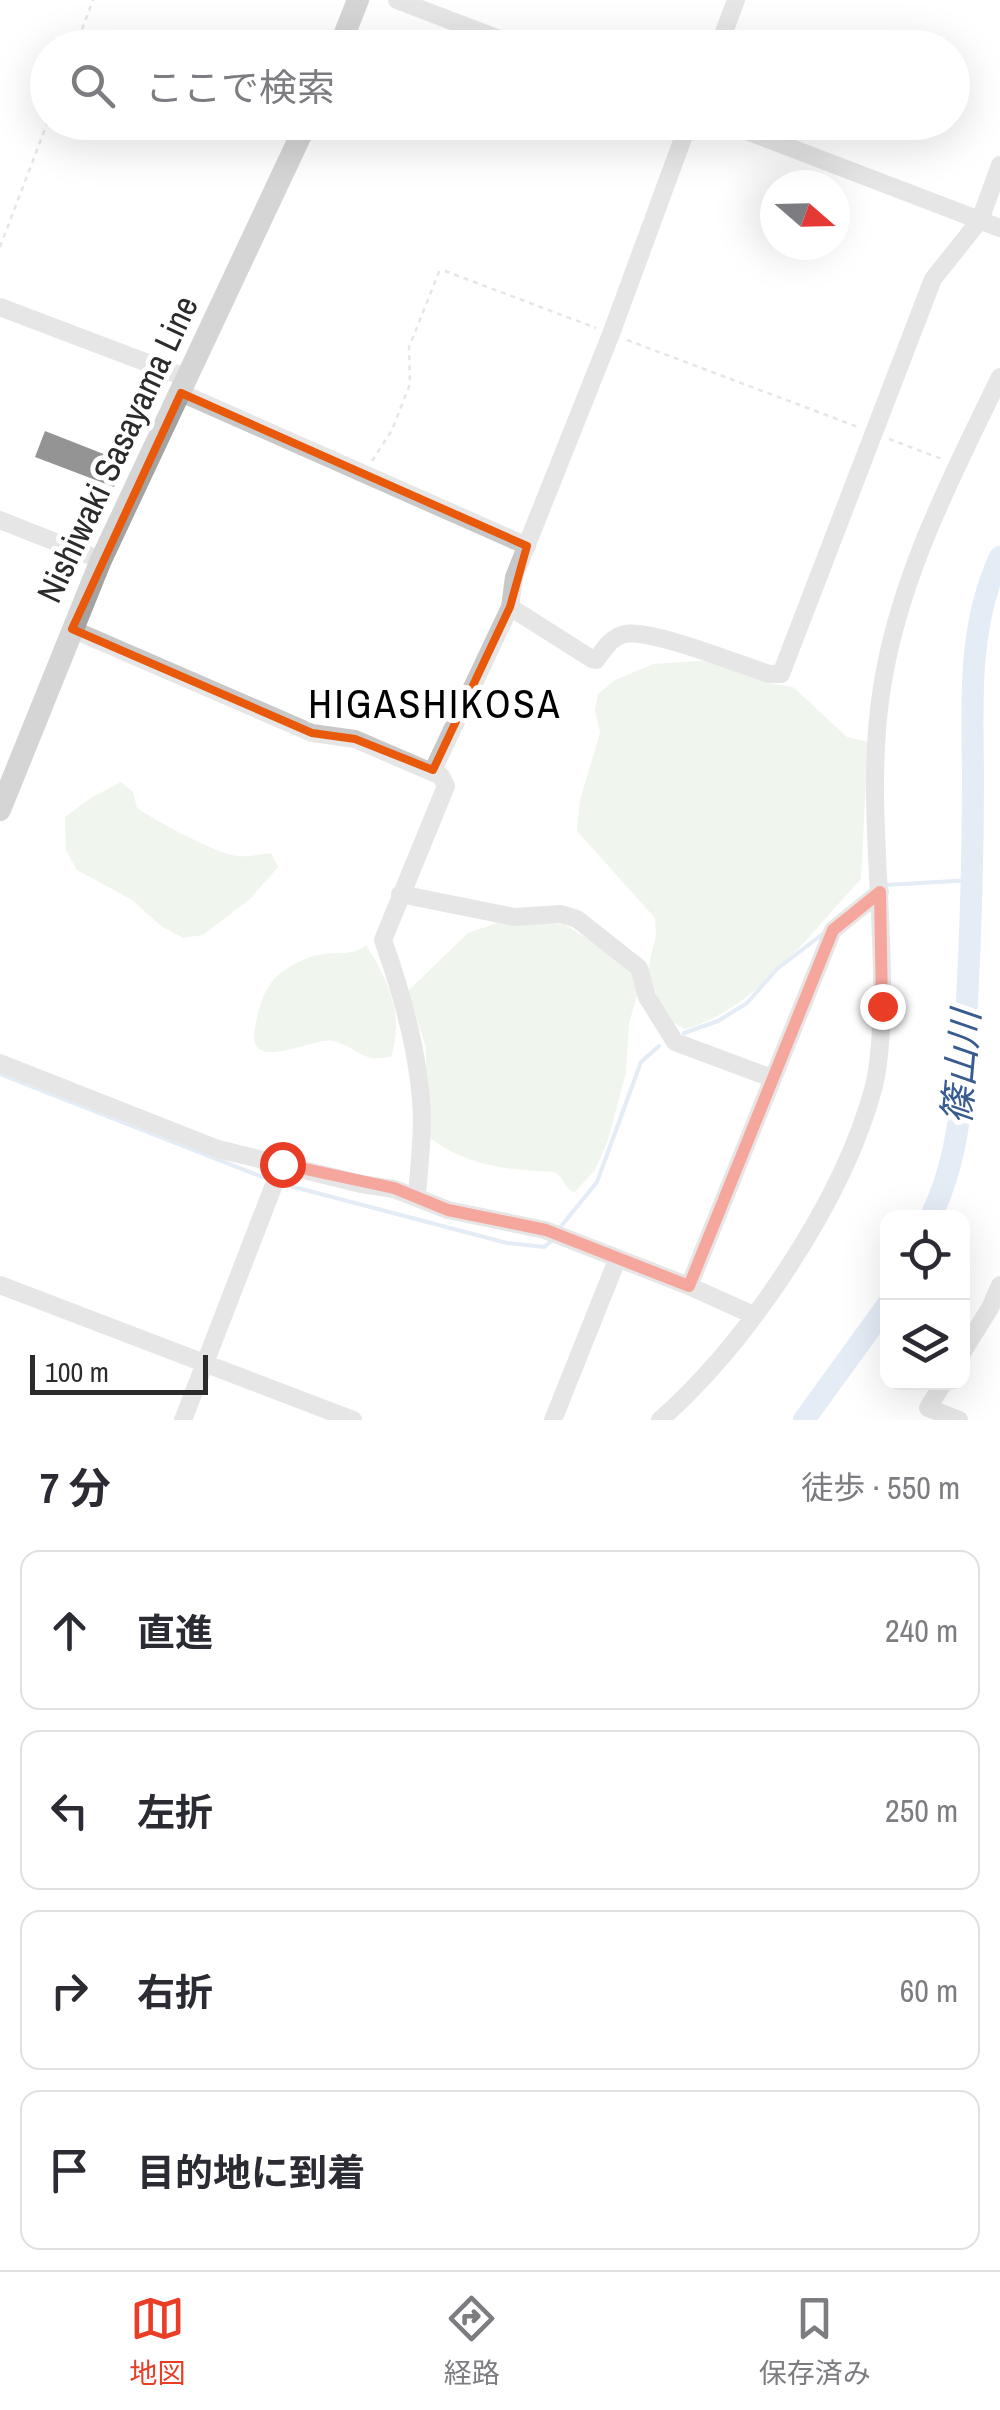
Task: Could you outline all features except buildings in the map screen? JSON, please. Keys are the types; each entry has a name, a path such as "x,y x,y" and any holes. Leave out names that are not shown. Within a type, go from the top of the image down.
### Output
{"main road":[{"path":"346,30 358,0"},
{"name":"Nishiwaki Sasayama Line","path":"0,810 101,560 299,140"}],"street":[{"path":"397,0 476,30"},
{"path":"725,30 736,0"},
{"path":"433,770 510,607 514,577 611,334 682,140"},
{"path":"770,140 1000,228"},
{"path":"510,607 596,660 610,641 625,634 653,637 769,674 781,674 933,279 980,220 1000,165"},
{"path":"0,306 184,386 526,546"},
{"path":"660,1420 753,1315 806,1240 842,1178 874,1084 882,1006 874,794 880,696 888,651 925,534 1000,377"},
{"path":"0,520 101,560"},
{"path":"72,629 312,732 355,738 441,776 446,786 383,940 413,1044 422,1116 418,1196"},
{"path":"689,1286 833,930 880,892"},
{"path":"400,894 514,917 561,914 577,919 640,968 647,996 675,1042 772,1078"},
{"path":"0,1062 218,1149 418,1196 448,1210 546,1230 753,1315"},
{"path":"183,1420 282,1164"},
{"path":"553,1420 618,1260"},
{"path":"0,1285 353,1420"},
{"path":"970,1339 1000,1286"},
{"path":"939,1390 923,1414 959,1420"}],"path":[{"path":"82,30 93,0"},
{"path":"0,247 41,140"},
{"path":"364,473 392,430 410,384 409,347 439,272 446,271 957,465"}],"highlighted area":[{"path":"181,393 527,546 510,607 433,770 355,739 312,733 72,629"}],"green space":[{"path":"711,660 769,683 793,687 847,737 868,742 861,879 759,987 711,1020 685,1029 664,1018 648,969 656,935 655,918 577,831 580,800 600,733 595,710 598,694 615,680 653,664"},
{"path":"121,782 133,792 137,808 170,827 231,855 271,853 278,867 250,899 203,935 183,938 161,926 132,900 77,870 66,850 65,817"},
{"path":"499,922 564,924 612,954 635,978 638,993 629,1023 626,1073 608,1140 595,1170 574,1193 554,1172 472,1160 427,1136 426,1048 408,991 468,933"},
{"path":"366,945 392,999 396,1027 391,1057 366,1056 334,1041 283,1051 260,1050 255,1042 255,1027 264,995 275,978 311,957 351,952"}],"waterway":[{"name":"篠山川","path":"933,1210 950,1166 960,1112 971,916 974,664 982,609 1000,557"},
{"path":"885,885 973,880"},
{"path":"684,1033 718,1021 747,1003 777,969 824,933"},
{"path":"558,1230 597,1182 641,1062 659,1046"},
{"path":"0,1074 270,1180"},
{"path":"279,1183 507,1243 544,1247 554,1239"},
{"name":"篠山川","path":"804,1420 880,1315"}],"district":[{"name":"HIGASHIKOSA","path":"435,703"}],"route":[{"path":"282,1164 361,1184 394,1188 448,1210 546,1230 689,1286 833,930 880,892 882,1006"}]}
